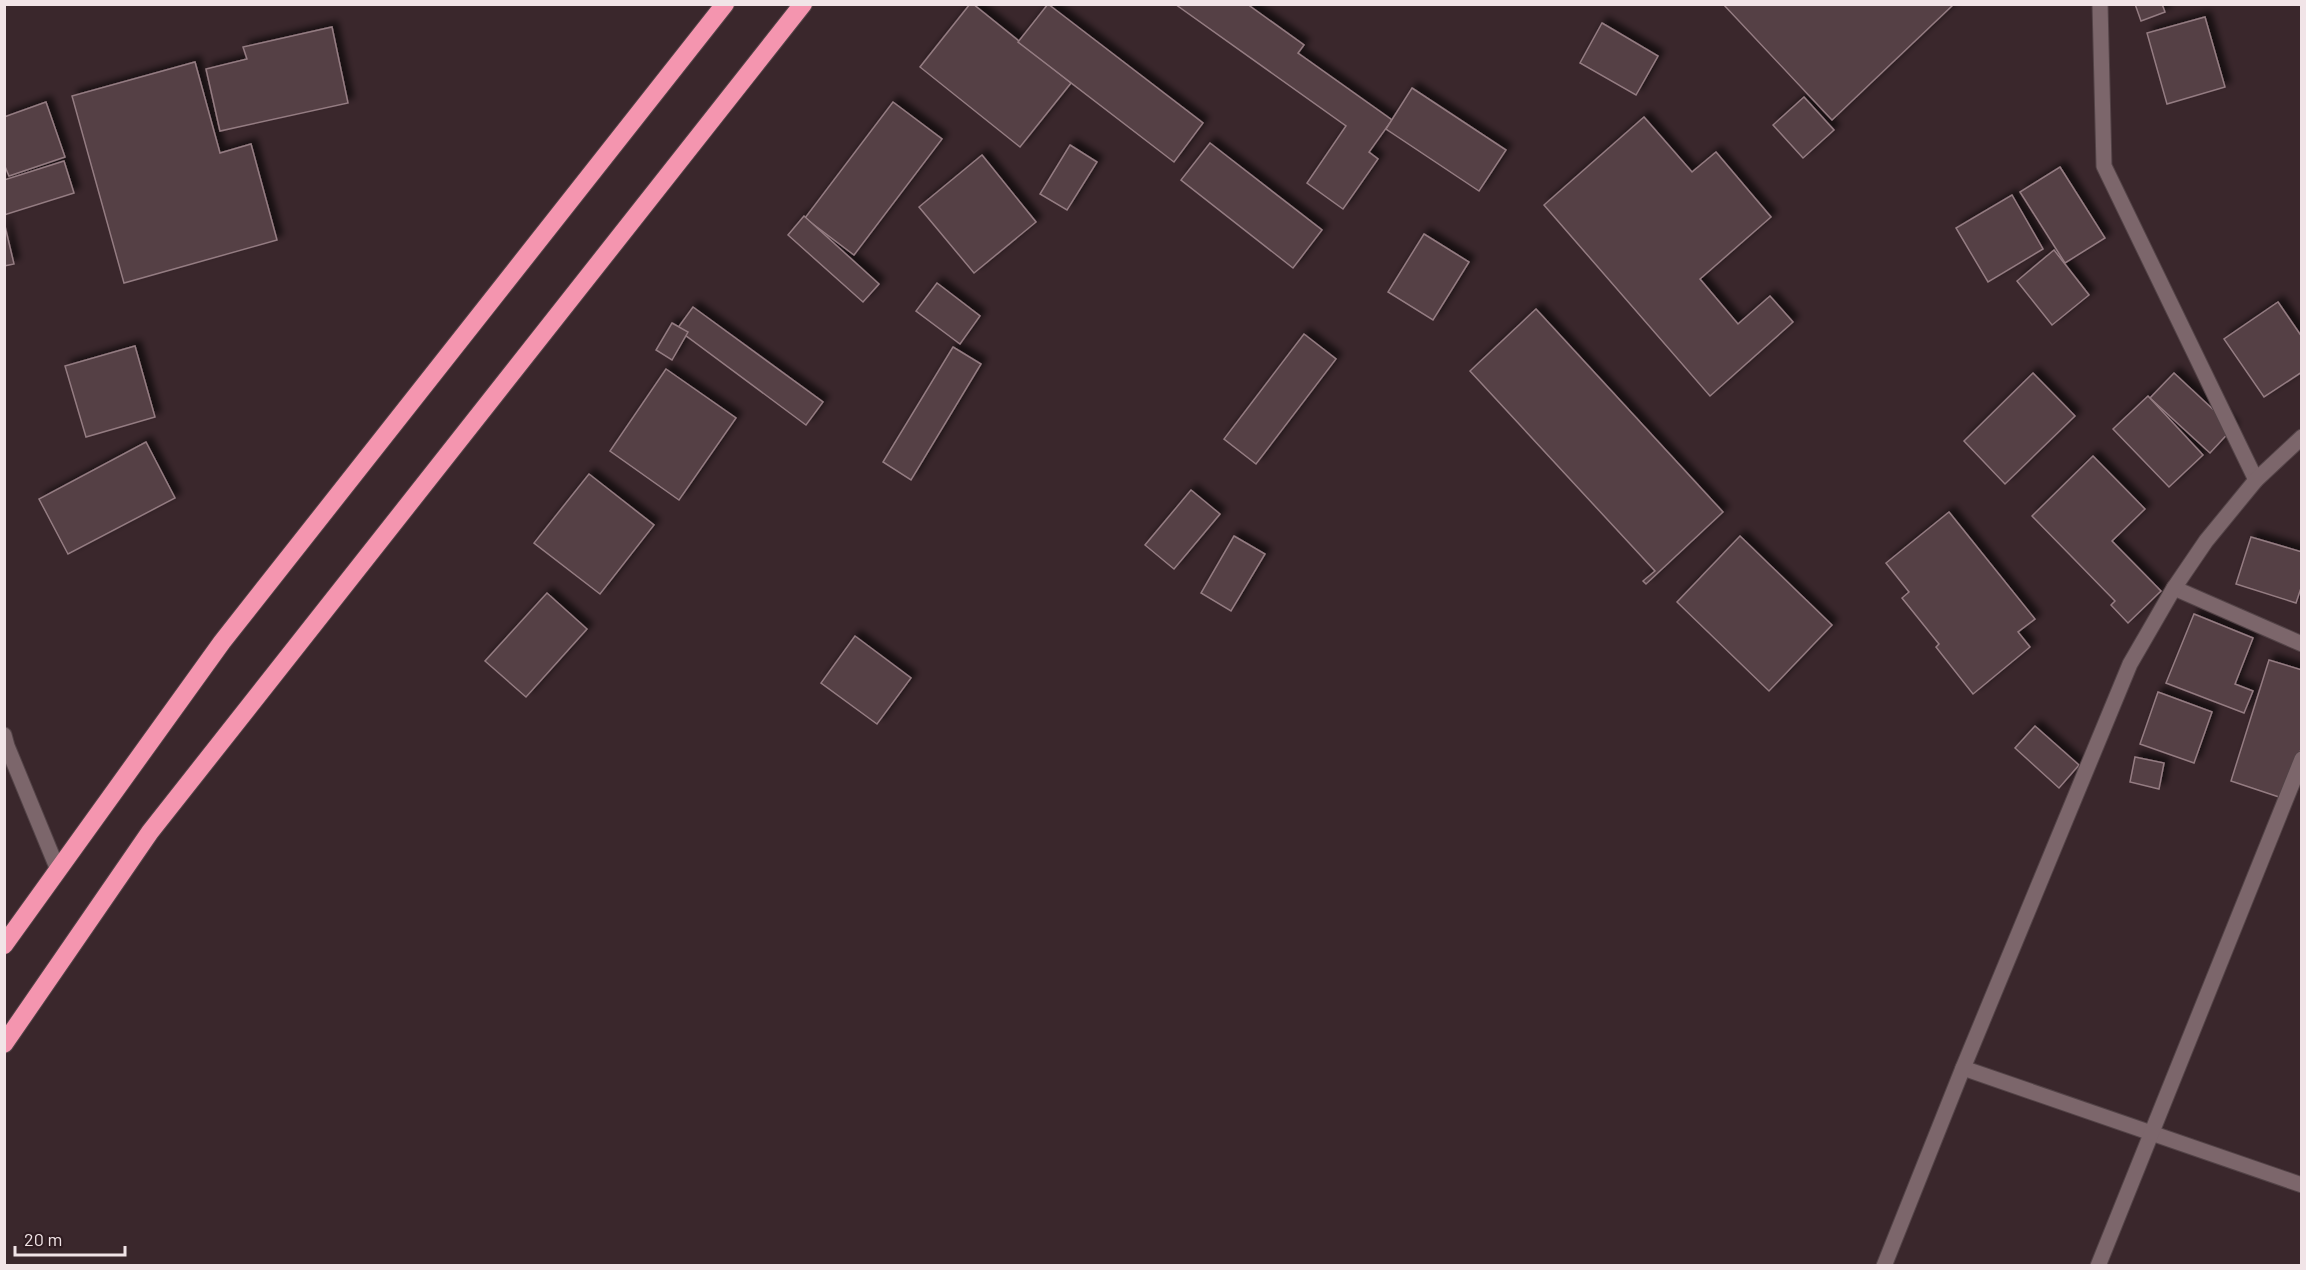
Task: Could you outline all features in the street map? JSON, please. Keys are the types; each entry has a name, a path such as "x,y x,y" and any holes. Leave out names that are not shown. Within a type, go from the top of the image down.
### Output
{"highway":[{"path":"4,945 222,642 725,4"},
{"path":"4,1044 150,832 803,4"}],"street":[{"path":"2100,4 2104,166 2256,480"},
{"path":"1884,1266 2130,664 2174,588 2206,542 2256,480 2301,437"},
{"path":"2174,588 2301,644"},
{"path":"4,735 58,870"},
{"path":"2098,1266 2301,759"},
{"path":"1963,1068 2301,1185"}],"building":[{"path":"970,4 973,4 1071,83 1020,147 920,67"},
{"path":"1048,4 1203,123 1174,162 1018,42"},
{"path":"1175,4 1247,4 1304,45 1298,53 1392,120 1369,152 1378,159 1343,209 1307,183 1346,126"},
{"path":"1723,4 1954,4 1832,120"},
{"path":"2135,4 2162,4 2165,12 2141,21"},
{"path":"2205,17 2225,87 2167,104 2147,33"},
{"path":"1602,23 1658,56 1636,95 1580,63"},
{"path":"332,27 348,103 220,131 206,69 247,59 243,47"},
{"path":"195,62 220,153 251,144 277,240 124,283 72,96"},
{"path":"1412,88 1506,150 1479,191 1386,129"},
{"path":"1804,97 1834,130 1803,158 1773,125"},
{"path":"46,102 65,157 9,176 4,164 4,117"},
{"path":"893,102 942,139 854,255 805,218"},
{"path":"1644,117 1692,172 1716,152 1771,217 1700,279 1738,324 1770,296 1793,322 1710,396 1544,205"},
{"path":"1210,143 1322,230 1293,268 1181,180"},
{"path":"1070,145 1097,162 1067,210 1040,194"},
{"path":"982,155 1036,222 974,273 919,207"},
{"path":"64,161 74,193 4,215 4,180"},
{"path":"2060,167 2105,238 2065,263 2020,192"},
{"path":"2012,195 2043,249 1988,282 1956,228"},
{"path":"804,216 879,284 863,302 788,235"},
{"path":"4,222 14,264 4,266"},
{"path":"1424,234 1469,262 1433,320 1388,292"},
{"path":"2054,250 2089,295 2052,325 2017,281"},
{"path":"937,283 980,316 960,344 916,311"},
{"path":"2278,302 2302,337 2302,372 2264,397 2224,339"},
{"path":"693,307 823,402 806,425 677,329"},
{"path":"1536,309 1723,512 1646,584 1643,581 1655,571 1470,371"},
{"path":"672,323 688,332 672,360 656,350"},
{"path":"1304,334 1336,359 1256,464 1224,439"},
{"path":"135,346 155,417 86,437 65,366"},
{"path":"953,347 981,364 911,480 883,462"},
{"path":"666,369 736,418 679,500 610,451"},
{"path":"2033,373 2075,416 2005,484 1964,441"},
{"path":"2174,373 2233,428 2210,453 2150,398"},
{"path":"2148,396 2203,455 2169,487 2113,429"},
{"path":"146,442 175,498 68,554 39,499"},
{"path":"2093,456 2145,509 2112,541 2161,591 2128,623 2111,605 2115,601 2032,516"},
{"path":"589,474 654,525 600,594 534,543"},
{"path":"1191,490 1220,514 1174,569 1145,545"},
{"path":"1949,512 2035,619 2018,632 2030,647 1973,694 1936,647 1939,644 1902,598 1909,592 1886,563"},
{"path":"1234,536 1265,554 1231,611 1201,593"},
{"path":"1740,536 1832,625 1769,691 1677,602"},
{"path":"2251,537 2302,552 2302,585 2296,603 2236,584"},
{"path":"547,593 587,629 526,697 485,661"},
{"path":"2194,614 2253,638 2235,684 2253,691 2244,713 2166,683"},
{"path":"855,636 911,678 877,724 821,683"},
{"path":"2269,660 2302,670 2302,746 2285,799 2231,781"},
{"path":"2158,692 2212,712 2194,763 2140,744"},
{"path":"2035,726 2079,765 2059,788 2015,748"},
{"path":"2135,757 2164,763 2159,789 2130,782"}]}
